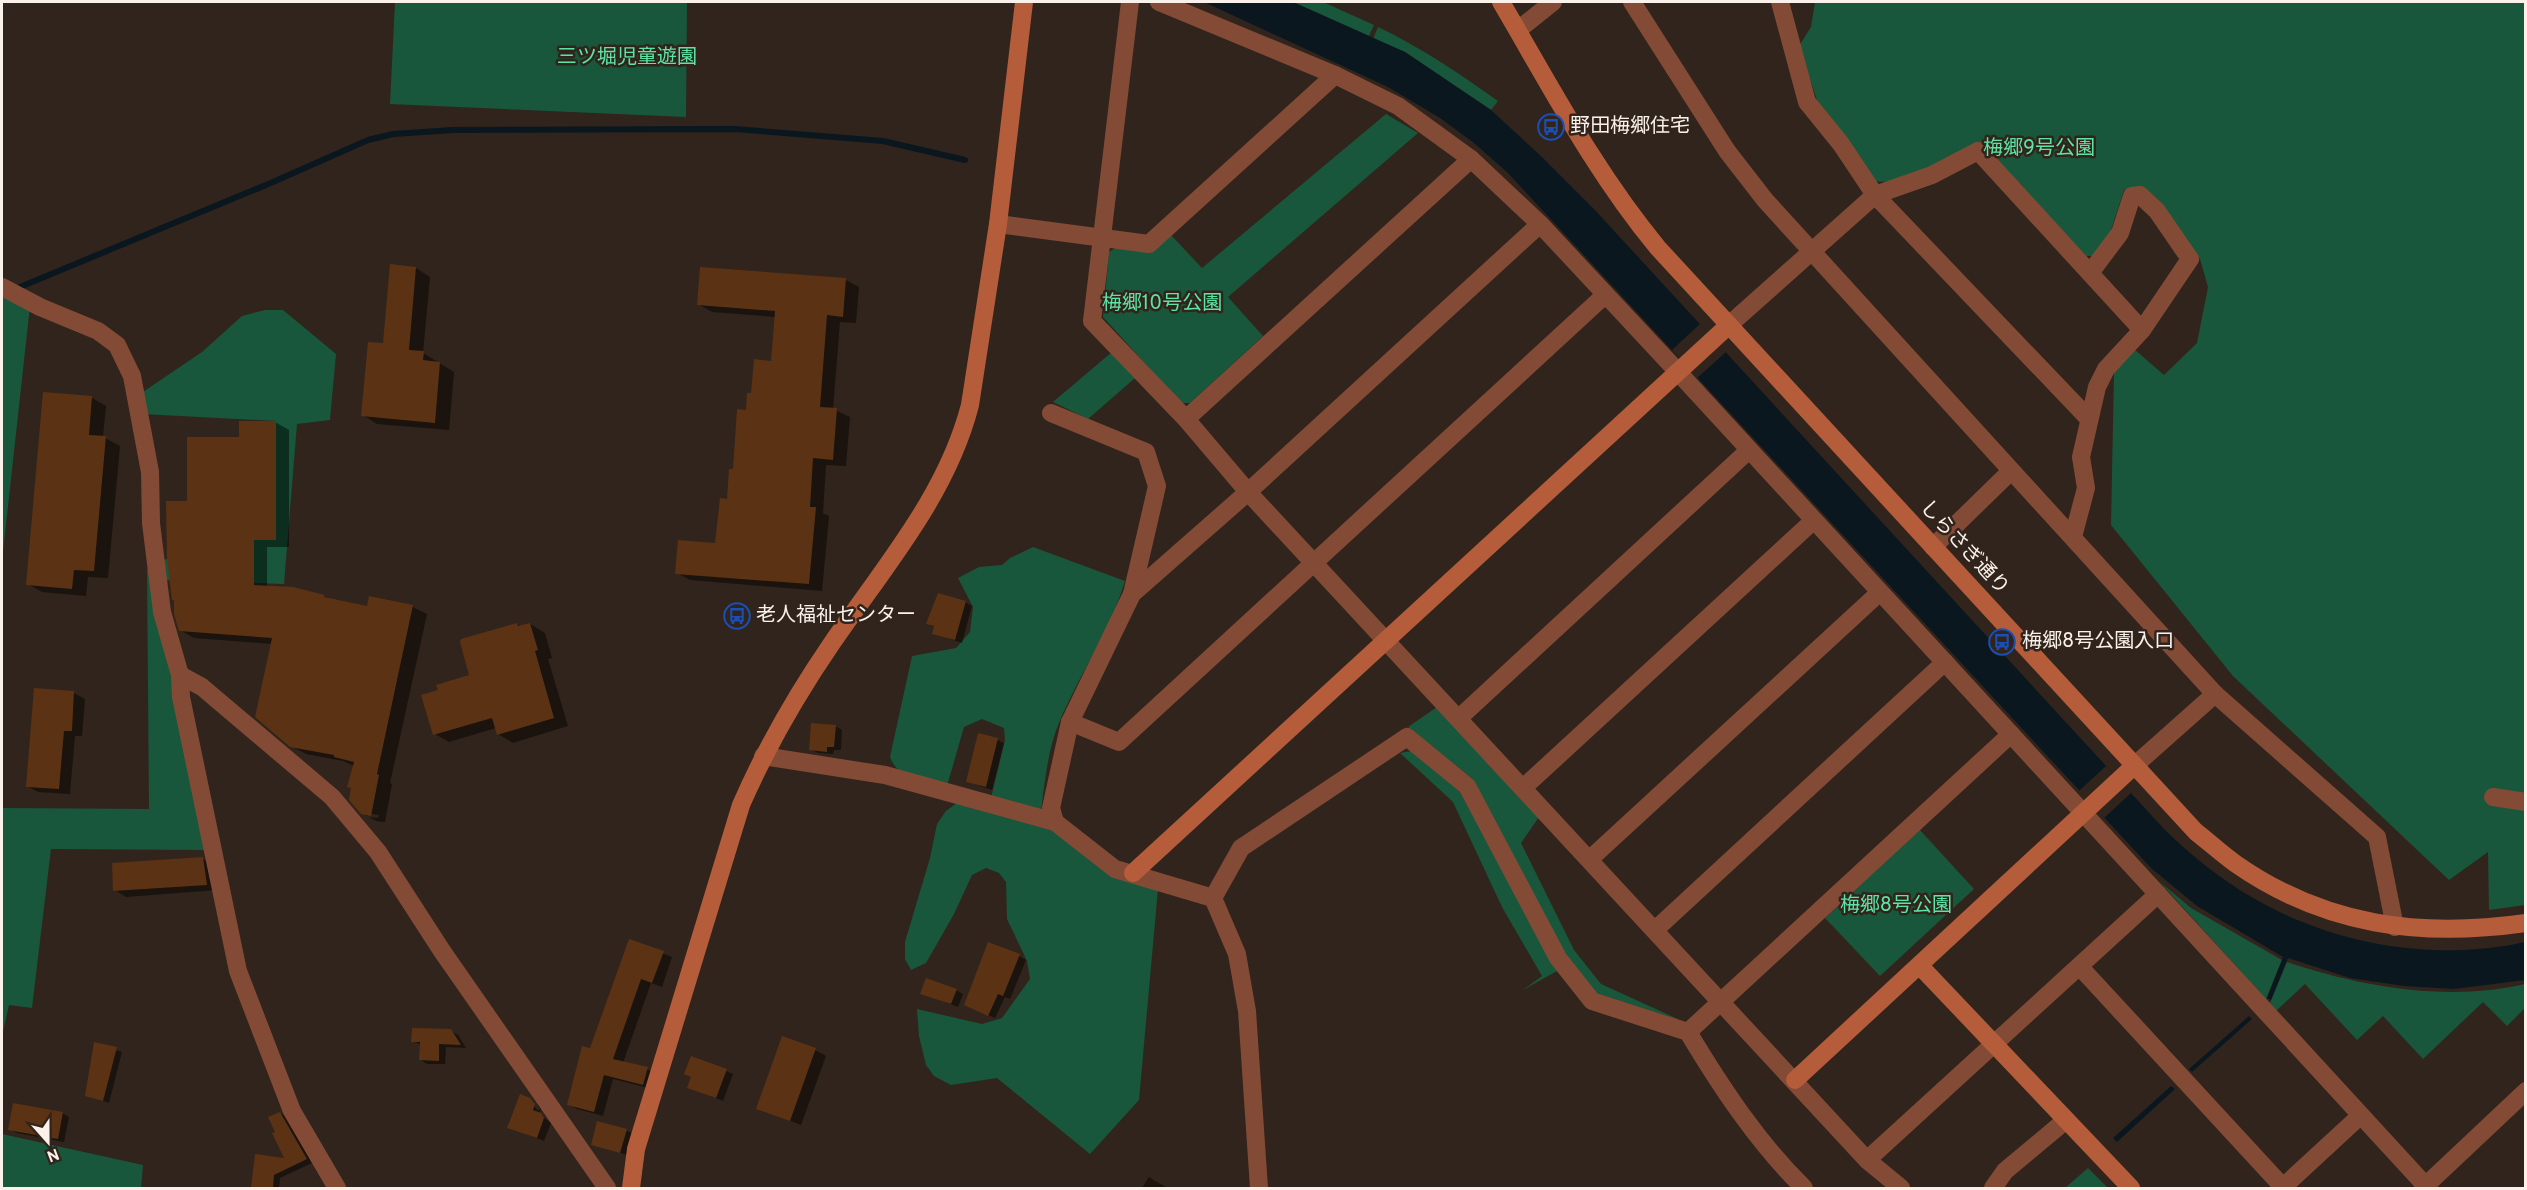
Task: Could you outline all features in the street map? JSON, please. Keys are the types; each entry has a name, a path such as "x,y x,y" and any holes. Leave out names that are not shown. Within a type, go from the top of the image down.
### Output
{"street":[{"path":"631,1188 636,1149 741,805 762,756 830,646 924,511 953,460 970,405 998,224 1024,2"},
{"path":"1130,2 1092,321 1186,419 1248,492 1796,1080 1867,1160 1901,1188"},
{"path":"1159,2 1335,75 1398,106 1472,159 1540,224 1605,295 1681,368 1748,451 2011,734 2088,809 2158,894 2424,1187 2526,1091"},
{"name":"しらさぎ通り","path":"1501,2 1586,149 1626,209 1728,325 1933,547 2128,772 2236,864 2283,891 2337,915 2395,927 2477,930 2526,923"},
{"path":"1518,30 1553,2"},
{"path":"1632,2 1727,151 1765,200 2215,694 2377,837 2395,927"},
{"path":"1780,2 1807,102 1841,144 1875,195 2089,419"},
{"path":"998,224 1149,244 1335,75"},
{"path":"1133,873 1713,338 1875,195 1932,175 1978,151 2142,330"},
{"path":"1186,419 1472,159"},
{"path":"2073,537 2086,488 2081,457 2097,387 2106,369 2142,330 2190,260 2157,211 2140,195 2132,196 2120,233 2090,273"},
{"path":"1132,594 1248,492 1540,224"},
{"path":"2,287 40,307 98,331 117,345 132,376 150,472 151,523 162,612 180,675 181,697 238,971 292,1111 337,1188"},
{"path":"1070,722 1119,742 1605,295"},
{"path":"1051,413 1146,452 1157,486 1132,594 1070,722 1051,808 1055,822"},
{"path":"1459,718 1748,451"},
{"path":"1933,547 2011,471"},
{"path":"1523,788 1813,521"},
{"path":"1590,859 1879,593"},
{"path":"1656,930 1944,662"},
{"path":"180,675 202,687 332,797 378,852 442,951 607,1188"},
{"path":"1796,1080 2215,694"},
{"path":"1688,1032 2011,734"},
{"path":"1213,898 1241,848 1407,737 1467,786 1558,958 1592,1001 1688,1032 1718,1082 1781,1166 1804,1188"},
{"path":"762,756 885,775 1055,822 1115,869 1213,898 1237,954 1247,1011 1259,1188"},
{"path":"2493,797 2526,802"},
{"path":"1867,1160 2158,894"},
{"path":"1920,966 2131,1188"},
{"path":"2080,967 2282,1188 2360,1116"},
{"path":"1993,1188 2005,1171 2066,1120"}],"green space":[{"name":"三ツ堀児童遊園","path":"395,2 687,2 686,117 390,104"},
{"path":"1293,2 1323,2 1374,25 1369,36"},
{"name":"梅郷9号公園","path":"1815,2 2525,2 2525,905 2489,910 2488,852 2449,880 2233,676 2111,525 2114,373 2134,349 2164,375 2197,343 2208,287 2200,259 2179,234 2133,188 2124,190 2110,233 2095,256 2086,256 1982,143 1913,176 1885,182 1873,180 1817,100 1799,46 1811,27"},
{"path":"1378,27 1440,62 1498,101 1491,110 1405,52 1373,39"},
{"name":"梅郷10号公園","path":"1386,114 1418,133 1228,297 1263,336 1190,403 1181,403 1103,317 1109,252 1117,247 1171,235 1202,268"},
{"path":"9,295 30,306 2,561 2,298"},
{"path":"265,310 283,310 336,354 330,420 297,424 284,584 164,580 161,561 167,559 253,558 254,540 276,540 276,421 142,414 140,394 202,352 242,316"},
{"path":"1112,352 1135,378 1088,419 1053,402"},
{"path":"1033,547 1125,581 1111,618 1055,733 1047,767 1041,813 991,798 1005,740 1004,728 982,719 964,727 947,786 906,775 899,771 890,757 912,656 956,648 970,632 973,607 958,578 979,567 1002,565 1010,558"},
{"path":"147,569 149,569 159,630 181,713 207,850 51,849 32,1008 9,1005 2,1036 2,808 149,809"},
{"path":"1437,707 1539,817 1521,843 1574,950 1601,984 1680,1020 1596,993 1566,956 1473,779 1408,727"},
{"path":"1411,751 1459,790 1557,971 1523,990 1542,976 1502,907 1453,802 1400,753"},
{"path":"958,802 1045,825 1110,875 1158,889 1139,1100 1090,1154 997,1078 951,1085 934,1076 926,1065 919,1036 917,1009 982,1024 1002,1018 1030,979 1027,961 1007,919 1006,882 999,873 986,868 972,875 954,914 926,963 911,970 905,959 905,942 930,858 937,824 946,811"},
{"name":"梅郷8号公園","path":"1919,829 1974,889 1880,976 1825,918"},
{"path":"2160,882 2191,908 2282,960 2266,999"},
{"path":"2287,962 2345,979 2435,992 2465,992 2525,984 2525,1008 2507,1026 2483,1002 2423,1059 2383,1016 2357,1040 2305,984 2276,1011 2270,1003"},
{"path":"2,1134 143,1165 141,1188 2,1188"},
{"path":"2088,1168 2108,1188 2065,1188"}],"shaded area":[{"path":"1204,2 1293,2 1405,52 1491,110 1594,209 2164,829 2219,876 2242,892 2286,915 2352,938 2386,945 2456,950 2491,948 2525,942 2525,980 2454,989 2404,986 2350,978 2288,958 2271,1000 2267,998 2283,957 2197,906 2151,868 1508,173 1474,143 1440,118 1388,87"},
{"path":"2249,1016 2252,1019 2192,1072 2189,1069"},
{"path":"2171,1086 2175,1089 2117,1142 2113,1138"}],"pier":[{"path":"1700,324 1726,352 1697,378 1672,350"},
{"path":"2106,766 2131,793 2104,818 2079,791"}],"building":[{"path":"390,264 416,267 409,350 424,351 423,360 440,362 435,423 361,416 368,342 383,343"},
{"path":"700,267 846,278 843,317 827,315 820,407 837,408 833,460 813,458 810,507 816,507 809,584 675,574 678,540 715,543 720,498 727,499 729,469 733,469 737,409 746,410 747,393 751,393 754,359 771,361 775,311 697,305"},
{"path":"43,392 92,396 89,435 106,436 94,571 74,570 72,589 26,585"},
{"path":"239,421 276,421 276,540 254,540 254,585 293,587 325,595 324,597 367,606 369,596 413,605 377,774 379,775 371,816 361,814 349,800 351,788 347,787 354,762 334,757 334,755 290,747 255,717 272,638 179,631 174,614 167,558 166,501 187,501 187,437 239,437"},
{"path":"938,593 966,601 955,640 932,634 934,626 926,624"},
{"path":"517,623 518,626 530,623 538,650 535,651 554,718 497,735 492,718 433,735 421,695 438,690 436,685 469,675 461,639"},
{"path":"34,688 74,691 72,731 64,731 59,789 26,787"},
{"path":"811,723 836,725 834,747 827,747 827,752 809,750"},
{"path":"978,733 998,738 986,787 966,782"},
{"path":"203,857 207,885 113,891 112,863"},
{"path":"629,939 664,951 652,983 641,979 613,1059 648,1067 643,1085 604,1075 594,1112 567,1105 582,1046 590,1048"},
{"path":"988,942 1020,954 1003,996 998,994 988,1016 964,1005"},
{"path":"926,978 957,989 951,1004 920,994"},
{"path":"412,1028 451,1029 461,1045 439,1044 439,1061 419,1060 420,1042 411,1042"},
{"path":"782,1036 816,1048 790,1121 756,1109"},
{"path":"94,1042 117,1047 103,1101 85,1096"},
{"path":"691,1056 727,1069 716,1098 687,1088 691,1077 684,1074"},
{"path":"520,1094 530,1098 535,1104 533,1110 541,1113 544,1118 537,1138 507,1128"},
{"path":"13,1103 63,1112 58,1139 8,1130"},
{"path":"280,1112 307,1159 274,1175 273,1188 251,1188 255,1154 284,1158 272,1133 275,1132 268,1117"},
{"path":"597,1121 627,1129 620,1153 591,1145"}],"waterway":[{"path":"20,287 368,140 393,134 453,130 735,129 883,141 965,160"}],"place":[{"name":"野田梅郷住宅","path":"1551,127"},
{"name":"老人福祉センター","path":"737,616"},
{"name":"梅郷8号公園入口","path":"2002,642"}]}
